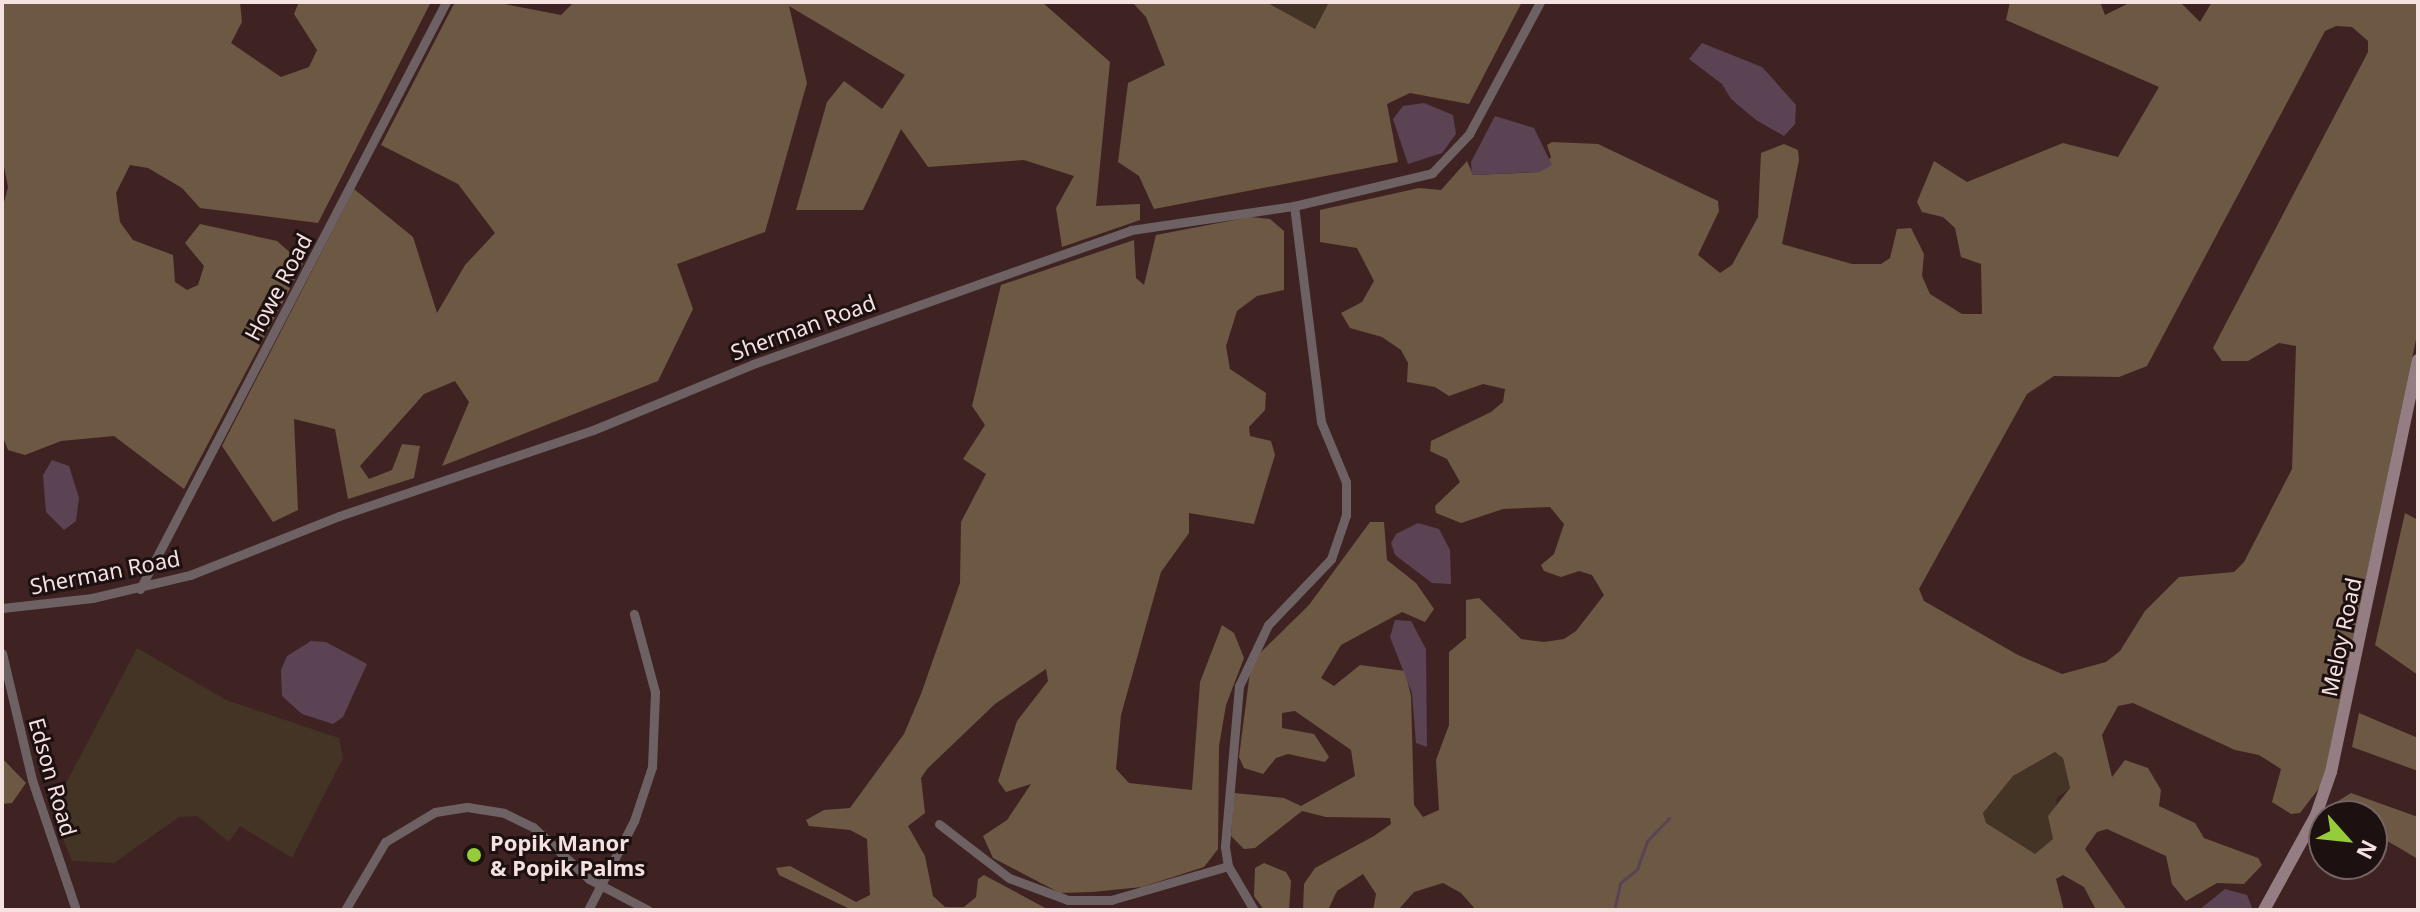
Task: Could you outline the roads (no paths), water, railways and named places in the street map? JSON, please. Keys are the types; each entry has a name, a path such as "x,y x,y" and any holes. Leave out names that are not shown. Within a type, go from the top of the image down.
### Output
{"street":[{"name":"Howe Road","path":"140,589 446,2"},
{"name":"Sherman Road","path":"2,608 140,589 593,430 753,364 1131,230 1294,206 1432,173 1445,164 1469,134 1540,2"},
{"path":"1254,910 1228,866 1226,794 1244,669 1268,625 1320,577 1346,515 1346,482 1321,422 1294,206"},
{"name":"Meloy Road","path":"2264,910 2316,815 2331,772 2418,360"},
{"path":"588,910 634,821 652,767 655,692 634,614"},
{"name":"Edson Road","path":"2,653 32,780 76,910"},
{"path":"345,910 385,842 417,821 450,808 489,809 533,827 601,886 648,910"},
{"path":"939,824 1009,878 1068,900 1115,899 1228,866"}],"waterway":[{"path":"1614,910 1620,883 1637,869 1647,841 1669,818"}],"place":[{"name":"Popik Manor & Popik Palms","path":"474,855"}]}
